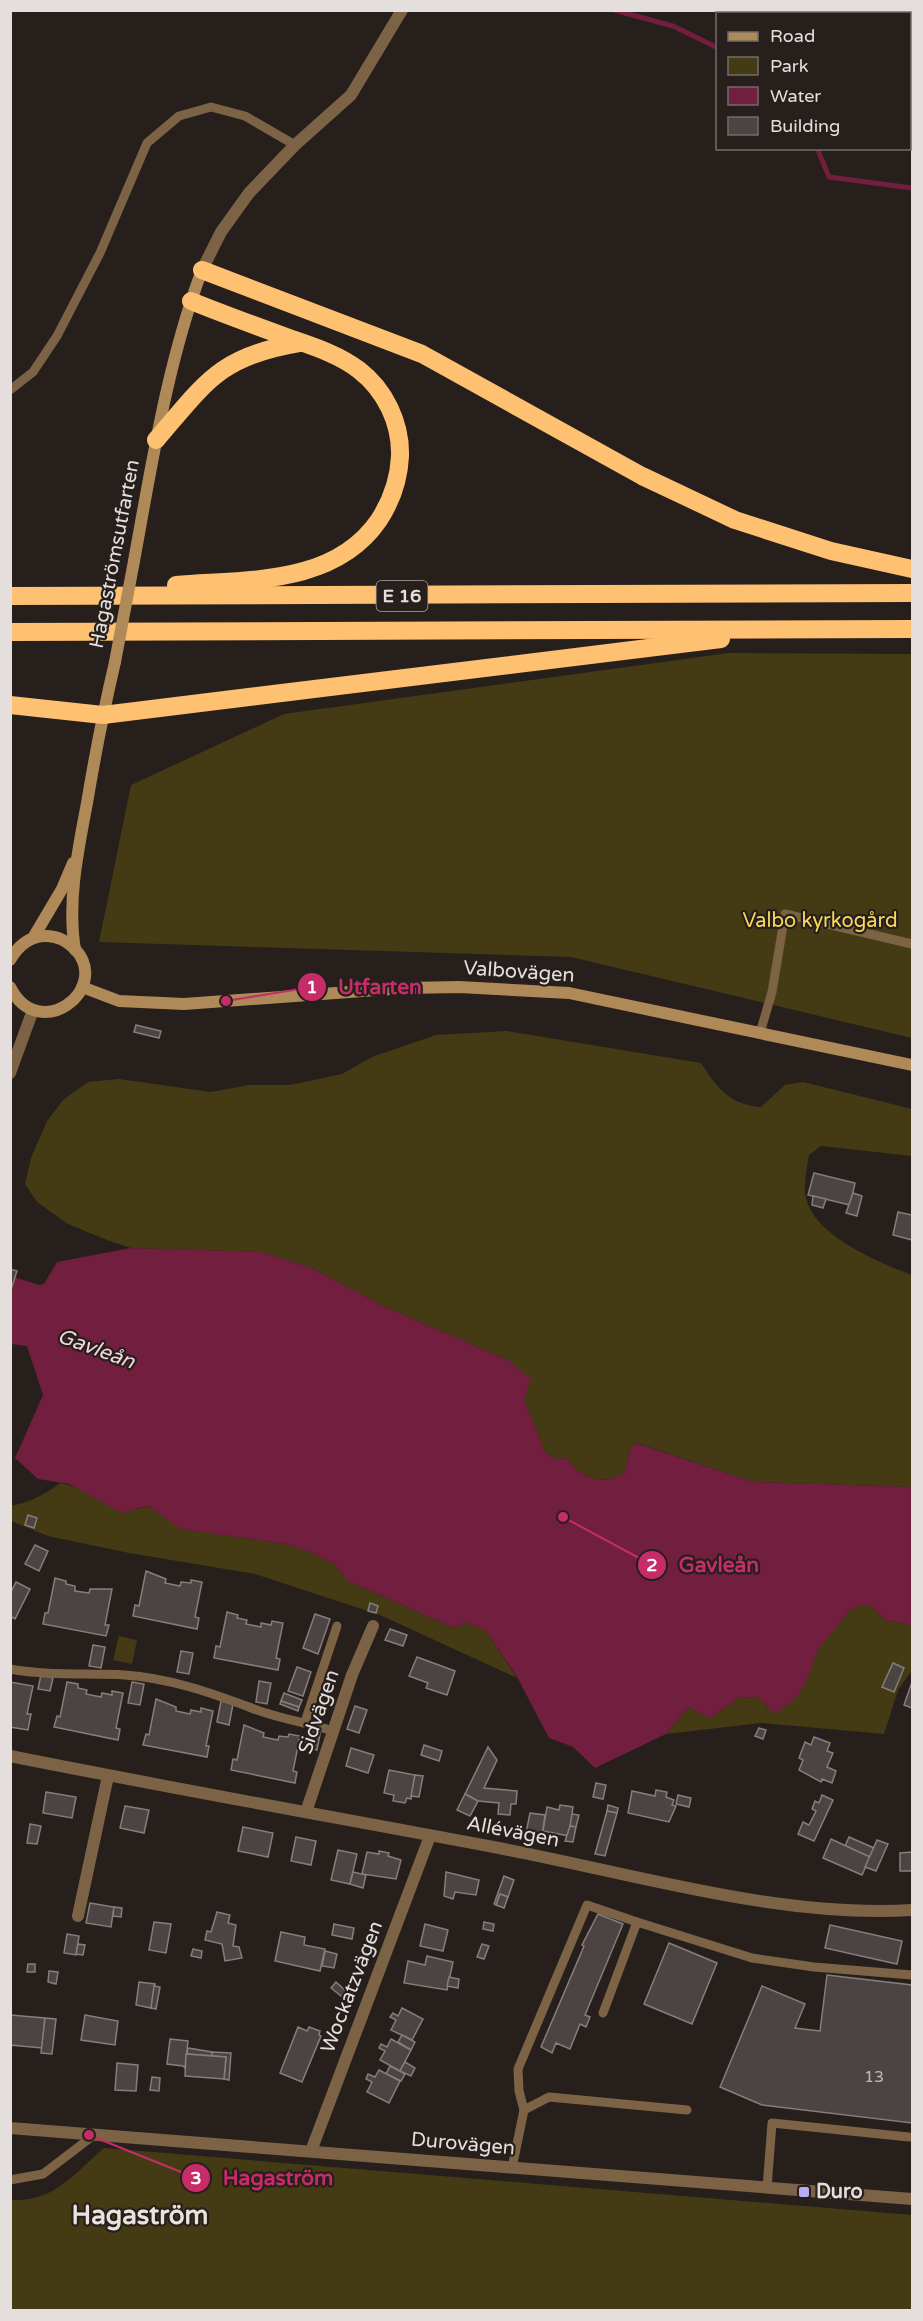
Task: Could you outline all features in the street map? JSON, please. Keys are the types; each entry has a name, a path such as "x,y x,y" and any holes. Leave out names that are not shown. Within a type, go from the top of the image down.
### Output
{"highway":[{"path":"202,270 422,354 642,476 735,520 831,551 912,569"},
{"path":"69,596 273,577 308,571 346,552 371,530 386,510 396,486 400,438 392,411 360,370 336,356 191,301"},
{"path":"156,440 223,367 271,347 301,342"},
{"name":"E 16","path":"10,596 912,593"},
{"path":"10,705 103,715 804,629"},
{"name":"E 16","path":"10,632 912,629"}],"main road":[{"name":"Hagaströmsutfarten","path":"82,987 82,962 75,950 72,930 79,848 156,440 174,360 202,270"},
{"name":"Hagaströmsutfarten","path":"10,960 23,943 33,938 62,889 79,848"},
{"path":"33,938 56,937 75,950"},
{"path":"10,987 23,1004 33,1010 57,1011 68,1006 82,987"},
{"name":"Valbovägen","path":"82,987 119,1001 184,1004 404,988 518,989 569,993 912,1065"}],"street":[{"path":"202,270 221,232 249,194 295,145 351,95 402,10"},
{"path":"10,1072 33,1010"},
{"name":"Sidvägen","path":"306,1812 352,1675 373,1626"},
{"name":"Allévägen","path":"10,1756 768,1902 912,1910"},
{"path":"78,1917 108,1776"},
{"name":"Wockatzvägen","path":"311,2151 430,1836"},
{"name":"Durovägen","path":"10,2128 912,2199"}],"lane":[{"path":"10,390 33,372 57,336 100,253 147,142 179,116 211,107 245,116 295,145"},
{"path":"760,1033 772,992 785,914 912,944"},
{"path":"305,1722 337,1626"},
{"path":"10,1669 148,1678 208,1691 249,1708 333,1731"},
{"path":"512,2168 524,2110 519,2091 519,2069 587,1905 752,1958 814,1967 912,1975"},
{"path":"603,2013 637,1922"},
{"path":"524,2110 549,2097 687,2110"},
{"path":"767,2188 772,2123 909,2137"},
{"path":"10,2180 43,2174 94,2135"}],"green space":[{"name":"Valbo kyrkogård","path":"729,653 912,654 912,1038 571,957 99,942 131,785 284,714"},
{"path":"507,1031 701,1063 725,1094 750,1106 761,1107 785,1085 803,1082 912,1109 912,1156 821,1146 809,1155 805,1188 806,1198 812,1212 821,1224 835,1236 867,1255 912,1275 912,1487 753,1482 637,1443 629,1452 625,1473 608,1479 593,1478 579,1471 566,1458 555,1459 545,1452 508,1360 383,1306 312,1268 262,1252 131,1248 107,1240 68,1224 37,1202 25,1184 31,1158 47,1121 63,1100 88,1082 119,1079 211,1092 249,1085 290,1085 342,1074 372,1057 436,1035"},
{"path":"60,1483 72,1486 113,1507 135,1510 148,1506 182,1529 286,1544 311,1552 336,1565 346,1580 454,1628 466,1623 485,1630 517,1678 380,1615 255,1574 129,1553 48,1536 11,1521 11,1506 37,1498"},
{"path":"858,1606 872,1606 885,1620 912,1625 912,1670 898,1690 884,1734 761,1723 666,1734 688,1707 710,1718 740,1697 760,1698 767,1707 848,1612"},
{"path":"119,1636 137,1640 132,1664 113,1660"},
{"path":"104,2148 912,2215 912,2310 11,2310 11,2200 40,2197 51,2192 72,2177"}],"water":[{"path":"131,1248 262,1252 312,1268 383,1306 508,1360 531,1379 524,1399 545,1452 555,1459 566,1458 579,1471 592,1478 608,1479 625,1473 629,1452 636,1443 753,1482 912,1487 912,1625 885,1620 872,1606 858,1606 848,1612 818,1650 806,1682 794,1700 775,1714 759,1698 740,1697 710,1718 688,1707 666,1734 595,1768 573,1747 549,1738 517,1677 485,1630 466,1623 454,1628 346,1580 336,1565 311,1552 286,1544 181,1529 148,1506 122,1513 69,1484 38,1479 15,1458 43,1395 27,1346 11,1344 11,1276 39,1285 44,1284 57,1262"}],"building":[{"path":"136,1025 161,1031 159,1038 134,1032"},
{"path":"814,1173 855,1183 850,1205 808,1195"},
{"path":"853,1193 862,1196 857,1216 846,1213"},
{"path":"813,1196 826,1199 823,1208 812,1205"},
{"path":"898,1212 912,1215 912,1240 893,1235"},
{"path":"10,1269 17,1271 10,1293"},
{"path":"28,1515 37,1518 34,1528 25,1525"},
{"path":"35,1545 48,1551 39,1571 25,1564"},
{"path":"146,1571 166,1579 165,1583 180,1586 181,1582 191,1583 191,1580 202,1582 195,1617 199,1618 197,1629 133,1616 135,1605 139,1606"},
{"path":"55,1578 75,1586 75,1591 89,1593 90,1589 112,1589 105,1625 109,1625 106,1636 43,1624 45,1613 48,1613"},
{"path":"16,1582 30,1589 15,1619 10,1616 10,1594"},
{"path":"370,1603 378,1606 376,1613 368,1611"},
{"path":"227,1612 238,1615 237,1618 247,1620 246,1624 261,1627 261,1623 271,1625 272,1621 283,1623 276,1658 280,1659 278,1670 214,1658 216,1646 220,1647"},
{"path":"315,1614 330,1619 318,1654 303,1648"},
{"path":"390,1629 407,1635 403,1646 385,1640"},
{"path":"93,1645 105,1647 101,1668 89,1666"},
{"path":"181,1651 193,1653 189,1674 177,1672"},
{"path":"417,1657 455,1671 447,1695 426,1688 428,1683 409,1676"},
{"path":"893,1663 904,1668 894,1692 882,1687"},
{"path":"297,1667 311,1672 303,1696 288,1691"},
{"path":"41,1675 53,1678 50,1691 38,1689"},
{"path":"259,1681 271,1683 267,1704 256,1702"},
{"path":"10,1682 33,1686 27,1714 31,1714 28,1730 10,1727"},
{"path":"67,1682 78,1684 78,1688 87,1690 86,1694 101,1697 102,1693 112,1695 112,1691 123,1693 116,1728 120,1729 118,1740 54,1727 57,1716 60,1717"},
{"path":"132,1682 144,1684 140,1705 128,1703"},
{"path":"912,1682 912,1708 904,1705"},
{"path":"284,1693 302,1700 299,1707 281,1701"},
{"path":"156,1699 176,1707 176,1711 190,1714 191,1710 201,1712 201,1708 213,1711 206,1746 209,1746 207,1757 143,1745 146,1734 149,1735"},
{"path":"221,1701 233,1704 229,1725 217,1722"},
{"path":"281,1701 299,1707 298,1711 280,1704"},
{"path":"355,1706 367,1710 359,1733 347,1729"},
{"path":"244,1725 264,1733 263,1737 278,1740 279,1736 288,1737 289,1734 300,1736 293,1771 297,1772 295,1783 231,1770 233,1759 237,1760"},
{"path":"309,1726 321,1729 317,1750 305,1747"},
{"path":"759,1728 766,1730 763,1739 755,1736"},
{"path":"814,1737 830,1743 827,1751 833,1753 827,1767 836,1771 832,1783 822,1779 821,1782 799,1770 803,1760 799,1758 805,1742 811,1745"},
{"path":"424,1745 442,1751 439,1761 421,1755"},
{"path":"488,1747 497,1760 484,1788 517,1791 516,1804 511,1804 510,1815 498,1814 499,1803 478,1801 465,1794"},
{"path":"351,1748 374,1755 368,1773 346,1766"},
{"path":"389,1770 415,1775 411,1799 407,1798 405,1803 393,1801 394,1795 384,1793"},
{"path":"415,1775 423,1776 419,1797 411,1796"},
{"path":"596,1783 606,1785 603,1799 593,1797"},
{"path":"656,1790 667,1792 666,1797 674,1800 672,1805 676,1806 669,1822 628,1813 632,1791 655,1796"},
{"path":"46,1792 76,1797 72,1818 43,1813"},
{"path":"465,1794 478,1801 470,1816 457,1810"},
{"path":"678,1795 691,1798 689,1807 676,1804"},
{"path":"822,1795 833,1800 814,1841 798,1834 803,1822 809,1825 816,1811 812,1809 815,1801 819,1803"},
{"path":"560,1805 573,1807 569,1836 543,1831 547,1807 559,1810"},
{"path":"608,1805 618,1808 617,1813 607,1811"},
{"path":"125,1806 149,1810 144,1833 120,1828"},
{"path":"607,1811 617,1813 605,1856 595,1854"},
{"path":"530,1813 545,1815 542,1836 526,1833"},
{"path":"572,1814 579,1815 576,1827 570,1826"},
{"path":"30,1824 41,1826 37,1844 27,1843"},
{"path":"570,1826 576,1827 573,1842 565,1841"},
{"path":"243,1827 273,1833 268,1857 238,1851"},
{"path":"296,1837 316,1841 311,1865 291,1861"},
{"path":"849,1837 874,1848 870,1857 845,1846"},
{"path":"831,1839 870,1857 862,1875 823,1858"},
{"path":"877,1840 888,1844 876,1871 865,1867"},
{"path":"338,1850 357,1854 350,1884 331,1880"},
{"path":"379,1851 389,1853 388,1856 401,1860 396,1879 362,1874 367,1852 379,1854"},
{"path":"912,1852 912,1871 900,1871 900,1853"},
{"path":"353,1872 366,1875 363,1888 350,1884"},
{"path":"446,1872 479,1880 476,1895 455,1892 453,1899 444,1896"},
{"path":"504,1876 514,1880 508,1897 500,1894 496,1905 494,1904"},
{"path":"500,1894 508,1897 504,1908 496,1905"},
{"path":"90,1903 114,1907 111,1927 86,1923"},
{"path":"114,1907 122,1908 121,1917 113,1916"},
{"path":"217,1912 230,1915 228,1923 236,1925 233,1946 239,1947 242,1958 225,1961 222,1944 205,1940 207,1931 211,1932"},
{"path":"598,1914 623,1924 585,2015 590,2017 586,2027 580,2024 570,2049 556,2043 552,2053 541,2047 584,1946 582,1945"},
{"path":"154,1922 171,1924 166,1953 149,1950"},
{"path":"484,1922 494,1924 493,1931 483,1929"},
{"path":"334,1924 354,1928 352,1939 332,1935"},
{"path":"425,1924 448,1930 443,1951 420,1946"},
{"path":"830,1925 902,1941 897,1964 825,1948"},
{"path":"281,1932 305,1937 304,1945 325,1949 320,1971 275,1961"},
{"path":"67,1934 79,1936 76,1955 64,1953"},
{"path":"669,1943 717,1963 692,2024 644,2004"},
{"path":"78,1944 85,1945 83,1955 76,1954"},
{"path":"482,1944 489,1946 484,1959 477,1957"},
{"path":"193,1949 202,1951 201,1958 191,1956"},
{"path":"325,1951 337,1954 334,1968 322,1966"},
{"path":"427,1956 453,1962 447,1990 404,1983 408,1961 425,1965"},
{"path":"28,1964 35,1964 35,1972 27,1972"},
{"path":"49,1971 58,1972 56,1984 48,1982"},
{"path":"827,1975 912,1985 912,2123 762,2105 720,2087 762,1986 805,2004 795,2028 820,2031"},
{"path":"449,1977 459,1979 458,1988 447,1986"},
{"path":"139,1982 155,1984 151,2008 136,2005"},
{"path":"336,1982 346,1991 341,1996 331,1988"},
{"path":"154,1986 160,1987 156,2009 151,2008"},
{"path":"402,2008 423,2019 412,2040 391,2030 396,2020 390,2017 393,2013 398,2016"},
{"path":"10,2015 45,2018 42,2048 10,2045"},
{"path":"85,2015 118,2021 115,2045 81,2040"},
{"path":"45,2018 56,2019 52,2054 41,2053"},
{"path":"298,2027 307,2031 309,2027 320,2031 321,2036 302,2082 280,2073"},
{"path":"402,2035 415,2042 411,2050 398,2042"},
{"path":"170,2039 188,2041 185,2068 167,2064"},
{"path":"391,2039 411,2050 400,2071 380,2060 385,2051 379,2048 381,2044 387,2047"},
{"path":"188,2048 212,2052 212,2056 187,2054"},
{"path":"212,2052 231,2053 229,2080 224,2079 226,2057 212,2056"},
{"path":"186,2054 226,2057 224,2079 185,2076"},
{"path":"405,2062 415,2068 411,2076 400,2071"},
{"path":"117,2063 138,2065 136,2091 115,2090"},
{"path":"390,2066 405,2074 401,2081 386,2074"},
{"path":"379,2070 400,2081 389,2103 367,2092 372,2082 366,2079 368,2074 375,2077"},
{"path":"152,2077 160,2078 159,2091 150,2090"}],"waterway":[{"path":"614,10 673,26 716,47"},
{"path":"818,150 829,177 912,188"}],"place":[{"name":"Utfarten","path":"226,1001"},
{"name":"Gavleån","path":"563,1517"},
{"name":"Hagaström","path":"89,2135"},
{"name":"Duro","path":"804,2192"}],"district":[{"name":"Hagaström","path":"140,2215"}]}
